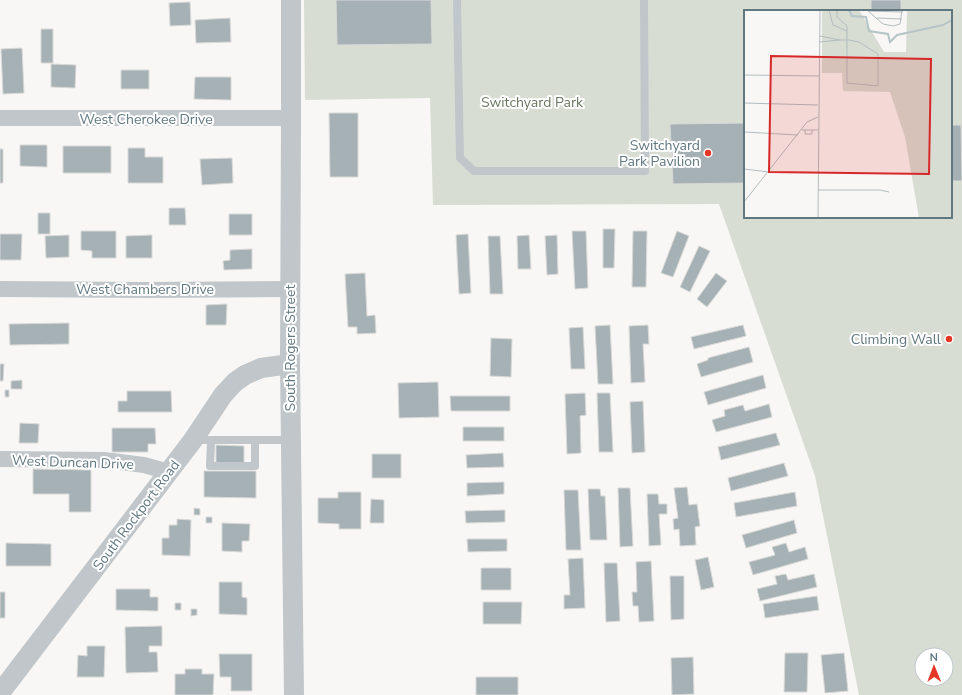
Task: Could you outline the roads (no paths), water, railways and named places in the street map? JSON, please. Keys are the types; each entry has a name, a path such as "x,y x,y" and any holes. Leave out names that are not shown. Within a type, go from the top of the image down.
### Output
{"street":[{"name":"South Rogers Street","path":"291,0 290,364 294,695"},
{"name":"West Cherokee Drive","path":"0,118 291,118"},
{"name":"West Chambers Drive","path":"0,289 290,289"},
{"name":"South Rockport Road","path":"0,693 169,472 202,441 223,395 235,382 245,375 261,368 290,364"},
{"name":"West Duncan Drive","path":"0,459 104,460 144,465 169,472"}],"lane":[{"path":"457,0 460,158 474,171 645,171 644,0"},
{"path":"255,440 255,466 210,466 202,441 255,440 291,440"}],"place":[{"name":"Switchyard Park Pavilion","path":"708,153"},
{"name":"Climbing Wall","path":"949,339"}],"park label":[{"name":"Switchyard Park","path":"532,102"}]}
